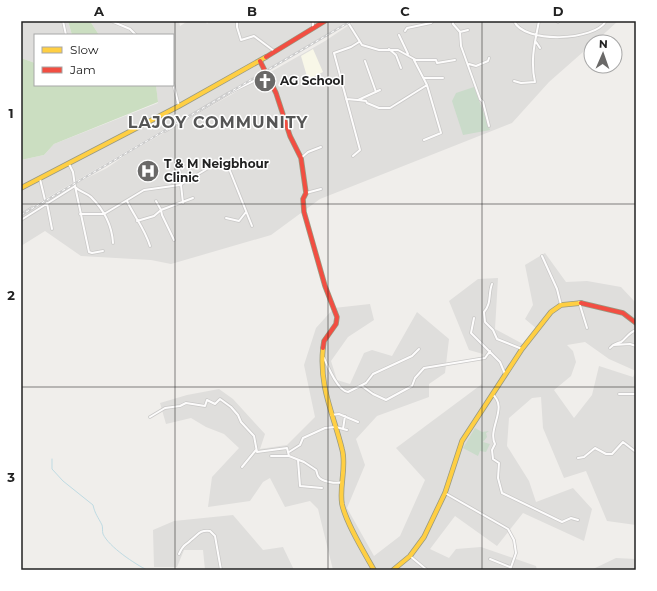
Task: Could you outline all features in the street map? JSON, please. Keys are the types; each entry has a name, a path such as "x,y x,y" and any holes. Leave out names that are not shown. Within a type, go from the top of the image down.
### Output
{"main road":[{"path":"21,188 179,106 325,21"},
{"path":"260,60 268,74 290,136 301,158 306,193 303,200 304,212 325,286 337,317 336,324 324,341 322,359 325,395 343,451 342,500 346,518 374,570"},
{"path":"393,570 410,556 424,536 445,494 462,441 522,349 551,312 561,304 579,302 623,313 636,323"}],"street":[{"path":"62,21 66,34"},
{"path":"111,21 130,29 135,34"},
{"path":"237,21 237,27 242,40 254,36 274,51"},
{"path":"313,21 313,28"},
{"path":"351,21 347,22 362,45 380,50 398,50 413,59 436,60 437,63 447,60 455,60"},
{"path":"404,31 407,28 431,23 433,21"},
{"path":"453,21 453,24 460,32 461,46 482,102 489,126"},
{"path":"514,21 518,28 537,36 575,36 599,29 606,21"},
{"path":"514,81 521,83 535,82 532,55 535,51 535,41 539,21"},
{"path":"460,32 468,30"},
{"path":"399,35 408,54"},
{"path":"535,41 540,48"},
{"path":"353,156 360,150 334,53 351,47 359,42"},
{"path":"389,49 396,55 401,68"},
{"path":"468,64 476,66 488,61 489,58"},
{"path":"413,59 427,85 441,132 424,140"},
{"path":"365,60 376,92"},
{"path":"165,131 238,88 268,74"},
{"path":"424,78 442,78"},
{"path":"346,99 366,100 367,103 380,108 390,108 427,85"},
{"path":"174,86 179,106"},
{"path":"358,100 380,90"},
{"path":"301,158 308,152 321,147"},
{"path":"69,164 73,172 80,214 89,252 92,253 103,251"},
{"path":"80,214 104,214 147,189 180,185 210,167 225,164 252,226"},
{"path":"178,168 183,203"},
{"path":"40,179 45,200"},
{"path":"21,220 75,186"},
{"path":"75,186 91,198 104,214 113,243"},
{"path":"306,193 321,189"},
{"path":"137,221 154,216 161,210 193,198"},
{"path":"127,200 137,221 146,233 150,246"},
{"path":"156,201 174,240"},
{"path":"47,203 52,229"},
{"path":"21,214 32,208"},
{"path":"226,218 239,220 246,212"},
{"path":"542,256 557,289 561,304"},
{"path":"492,284 489,306 484,312 485,322 493,330 497,339 522,349"},
{"path":"579,302 587,328"},
{"path":"474,318 471,333 500,362 505,374"},
{"path":"610,348 618,342 621,342 628,333 636,330"},
{"path":"613,345 630,344 636,346"},
{"path":"322,359 324,358 331,373 344,392 351,391 362,386 373,374 408,358 419,349"},
{"path":"362,386 373,394 386,400 412,386 415,378 424,368 484,358 490,351"},
{"path":"492,394 496,397 499,407 492,437 494,444 492,450 493,459 499,464 498,478 502,493 562,522 571,518 578,520"},
{"path":"619,394 636,394"},
{"path":"150,416 165,408 190,403 205,406 207,400 215,404 220,399 231,407 238,415 241,422 254,436 256,450 242,468"},
{"path":"331,415 345,416 358,422"},
{"path":"343,429 345,416"},
{"path":"289,452 300,445 303,438 325,428 334,425 336,428 347,430"},
{"path":"578,458 584,456 595,448 606,454 612,454 623,442 636,452"},
{"path":"256,450 257,452 287,448 289,456"},
{"path":"271,456 289,456 298,459 316,470 317,476 320,478 334,484 342,482"},
{"path":"298,459 300,486 322,488"},
{"path":"445,494 512,532 516,553 510,569 490,559"},
{"path":"179,554 183,545 191,541 201,530 210,531 215,536 221,570"},
{"path":"410,556 427,570"}],"shaded area":[{"path":"21,21 68,21 72,34 34,34 34,63 21,58"},
{"path":"90,21 179,21 180,26 188,21 206,21 207,24 209,21 350,21 21,213 21,160 44,155 54,144 158,103 156,86 174,86 174,34 98,34"},
{"path":"355,21 618,21 604,34 583,34 583,52 549,82 512,123 320,199 271,235 171,264 151,260 81,256 45,231 21,246 21,217 75,184 107,168 127,154 325,41"},
{"path":"313,49 323,72 308,80 301,56"},
{"path":"545,253 566,282 587,281 621,287 636,303 636,371 636,525 607,521 586,471 564,478 543,428 541,397 532,398 509,418 507,446 529,481 536,502 573,488 592,509 584,541 523,513 497,546 455,516 430,549 449,558 456,549 481,547 536,566 537,570 333,570 318,509 310,501 285,507 270,478 263,482 250,501 208,507 212,477 239,448 224,434 206,427 191,418 166,424 160,403 187,395 219,389 233,399 265,434 260,449 287,445 315,417 304,365 316,328 334,308 370,304 374,320 348,337 331,361 337,380 350,384 364,353 372,350 392,356 417,312 449,339 445,373 429,384 429,397 377,416 356,439 365,465 347,508 374,556 400,536 425,480 396,448 482,384 483,354 469,350 449,301 478,279 498,278 495,329 523,344 537,329 525,319 533,305 525,265","holes":["585,342 609,359 636,371 633,377 599,366 592,395 574,418 554,390 571,376 576,362 573,351 567,345"]},
{"path":"233,515 263,550 283,547 294,570 205,570 203,550 184,550 177,567 154,567 153,530 174,521"},
{"path":"616,558 636,559 636,570 591,570"}],"green space":[{"path":"68,21 90,21 98,34 72,34"},
{"path":"21,58 34,63 34,86 156,86 158,102 54,144 44,155 21,160"},
{"path":"474,87 490,130 463,135 452,101 456,93"},
{"path":"475,428 482,432 489,431 486,433 487,437 483,442 490,444 486,452 480,451 478,456 463,448"}],"waterway":[{"path":"52,459 52,469 63,481 93,505 102,525 103,534 106,539 123,555 147,570"}],"railway":[{"path":"21,215 351,21"}],"traffic: slow":[{"path":"21,188 179,106 266,57"},
{"path":"393,570 410,556 424,537 445,493 462,441 522,349 551,312 561,305 581,303"},
{"path":"323,348 322,362 325,388 344,462 341,490 342,504 351,528 374,570"}],"traffic: jam":[{"path":"266,57 325,21"},
{"path":"260,61 276,93 290,136 301,158 306,193 303,199 304,212 325,286 337,317 336,324 324,341 323,348"},
{"path":"581,303 623,313 636,323"}],"place":[{"name":"AG School","path":"265,81"},
{"name":"T & M Neigbhour Clinic","path":"148,171"}],"district":[{"name":"LAJOY COMMUNITY","path":"218,122"}]}
